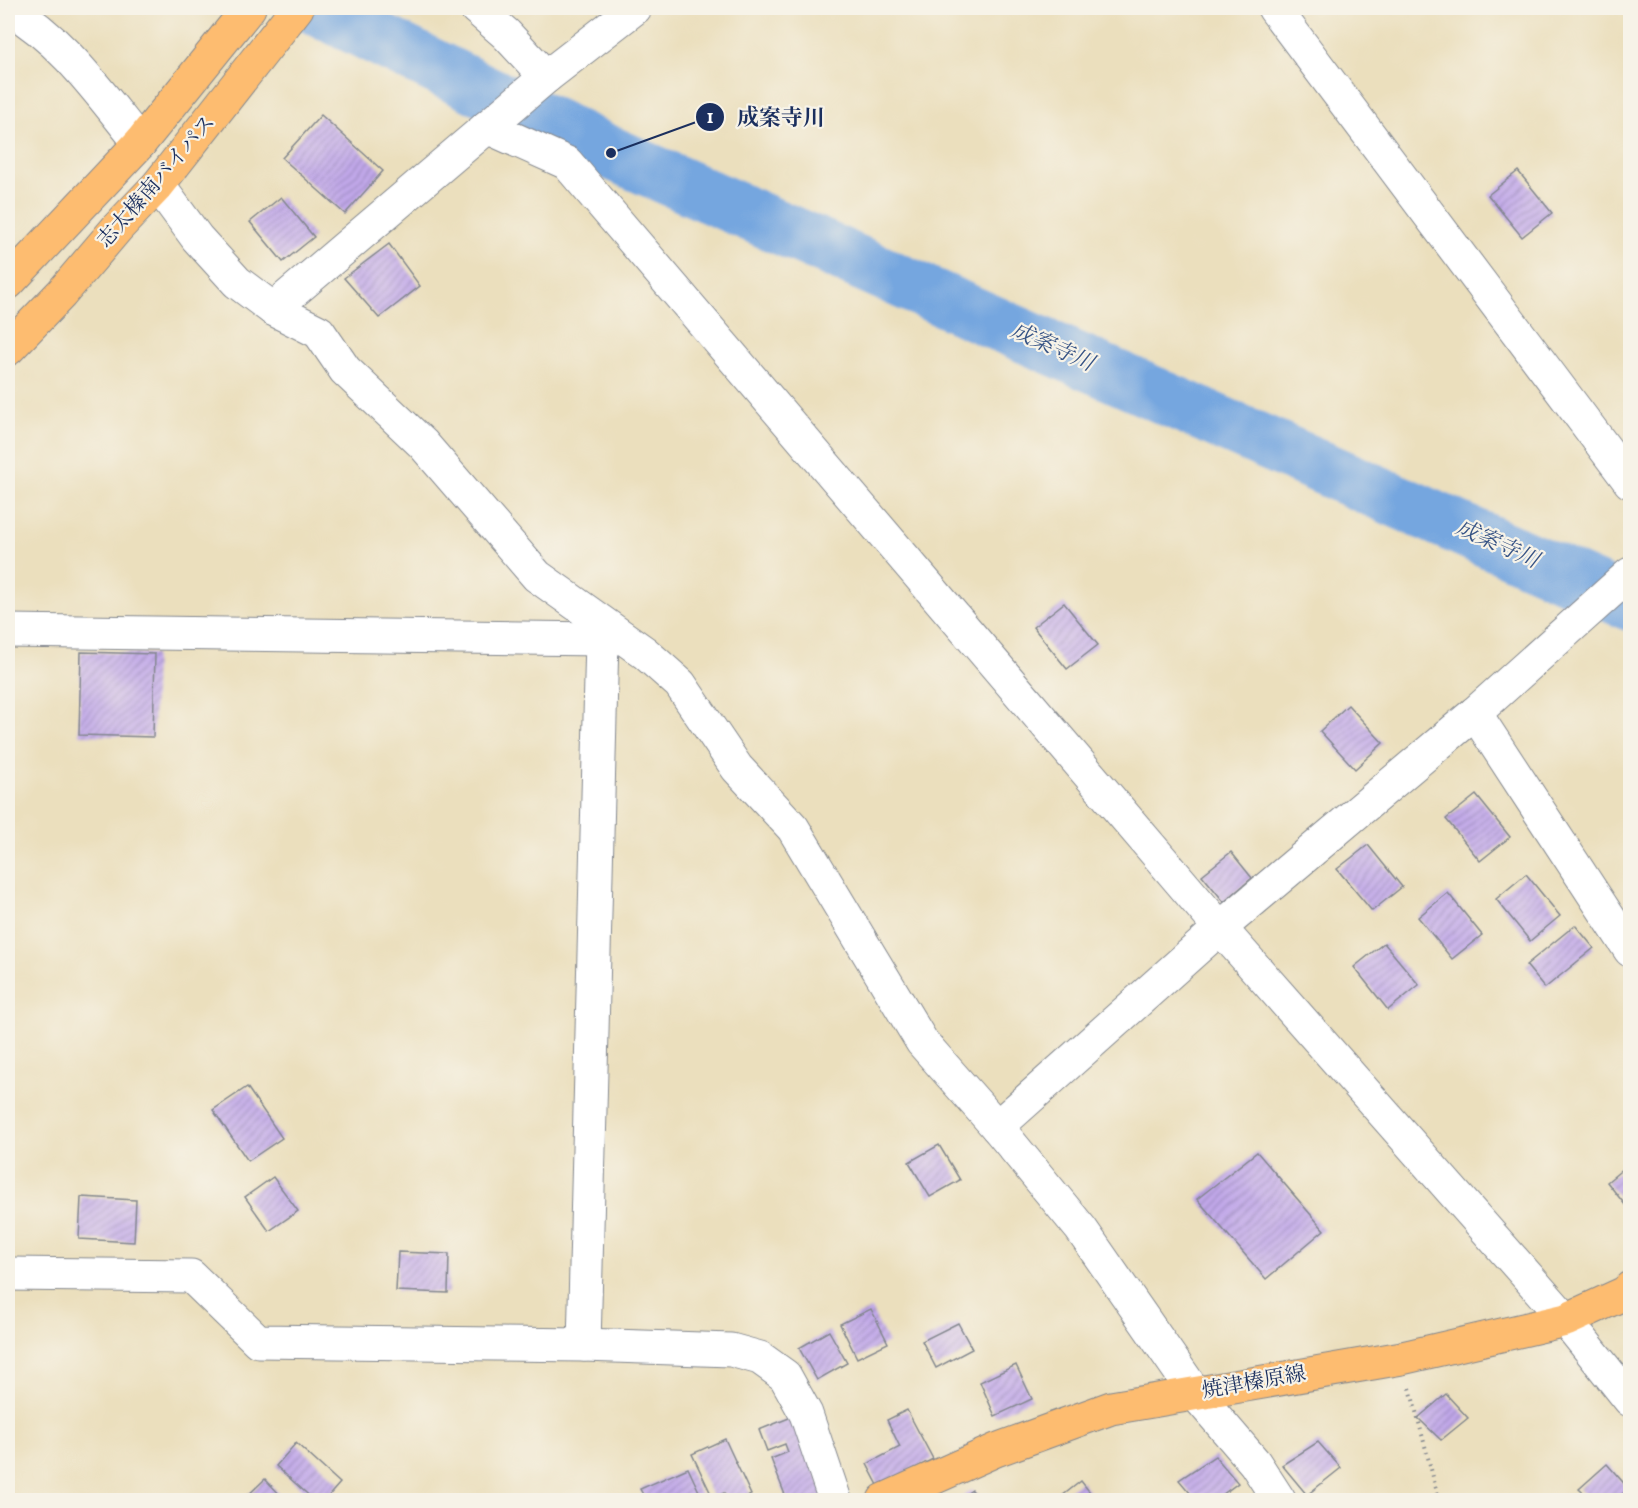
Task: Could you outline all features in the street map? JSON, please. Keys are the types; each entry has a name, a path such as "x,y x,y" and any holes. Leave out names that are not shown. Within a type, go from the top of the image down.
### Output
{"main road":[{"name":"志太榛南バイパス","path":"8,349 61,294 118,227 158,185 297,8"},
{"name":"志太榛南バイパス","path":"8,283 141,143 242,16"},
{"name":"焼津榛原線","path":"884,1500 996,1450 1111,1408 1402,1358 1566,1320 1630,1288"}],"street":[{"path":"8,8 40,30 62,49 141,143"},
{"path":"476,8 506,34 546,77"},
{"path":"273,309 546,77 635,8"},
{"path":"1274,8 1630,482"},
{"path":"487,127 567,163 1220,928 1566,1320 1630,1400"},
{"path":"158,185 197,238 237,282 273,309 319,332 345,370 423,444 537,576 602,632 645,653 680,684 737,768 793,828 922,1042 997,1127 1081,1229 1195,1393 1255,1463 1279,1500"},
{"path":"997,1127 1220,928 1475,713 1629,575"},
{"path":"8,632 602,632"},
{"path":"584,1345 602,632"},
{"path":"1475,713 1630,950"},
{"path":"8,1274 191,1276 258,1341 584,1345 731,1350 760,1358 785,1376 806,1414 835,1500"}],"path":[{"path":"1402,1358 1439,1500"}],"building":[{"path":"321,115 383,171 345,214 282,158"},
{"path":"1518,171 1552,213 1522,237 1488,195"},
{"path":"281,197 314,237 283,262 250,222"},
{"path":"389,244 420,286 379,318 344,278"},
{"path":"1064,603 1098,645 1067,669 1033,627"},
{"path":"81,652 155,654 153,737 79,735"},
{"path":"1348,705 1383,743 1355,769 1320,731"},
{"path":"1476,795 1510,837 1480,861 1446,819"},
{"path":"1368,845 1402,887 1372,911 1337,869"},
{"path":"1231,852 1252,878 1224,902 1202,875"},
{"path":"1526,874 1560,916 1530,941 1496,899"},
{"path":"1448,893 1482,935 1452,959 1418,917"},
{"path":"1575,925 1594,948 1545,988 1526,965"},
{"path":"1384,943 1419,985 1388,1010 1354,967"},
{"path":"247,1087 282,1138 248,1161 213,1110"},
{"path":"939,1145 960,1180 930,1197 909,1162"},
{"path":"1257,1152 1324,1230 1266,1279 1197,1199"},
{"path":"1630,1163 1630,1211 1607,1182"},
{"path":"273,1177 298,1211 269,1231 245,1197"},
{"path":"81,1197 136,1200 134,1242 79,1239"},
{"path":"398,1252 449,1254 448,1293 396,1291"},
{"path":"871,1309 888,1343 857,1358 840,1324"},
{"path":"958,1323 972,1349 936,1368 922,1341"},
{"path":"829,1331 847,1363 817,1380 799,1348"},
{"path":"1016,1365 1032,1399 995,1416 980,1382"},
{"path":"1446,1394 1468,1418 1441,1440 1418,1418"},
{"path":"907,1410 933,1459 879,1487 867,1464 900,1447 887,1420"},
{"path":"794,1416 825,1497 817,1500 787,1500 771,1459 788,1452 785,1444 767,1451 759,1430"},
{"path":"725,1439 751,1495 745,1498 747,1500 727,1500 724,1493 713,1498 692,1454"},
{"path":"1318,1442 1341,1468 1307,1495 1282,1465"},
{"path":"296,1443 340,1483 325,1500 314,1500 276,1466"},
{"path":"1215,1456 1238,1483 1215,1500 1196,1500 1179,1480"},
{"path":"1607,1464 1629,1489 1614,1500 1591,1500 1579,1489"},
{"path":"688,1468 703,1500 646,1500 640,1489"},
{"path":"265,1479 285,1500 243,1500"},
{"path":"1081,1481 1096,1500 1057,1500"},
{"path":"972,1490 981,1500 958,1500"}],"waterway":[{"name":"成案寺川","path":"315,8 611,153 1630,604"}],"place":[{"name":"成案寺川","path":"611,153"}]}
